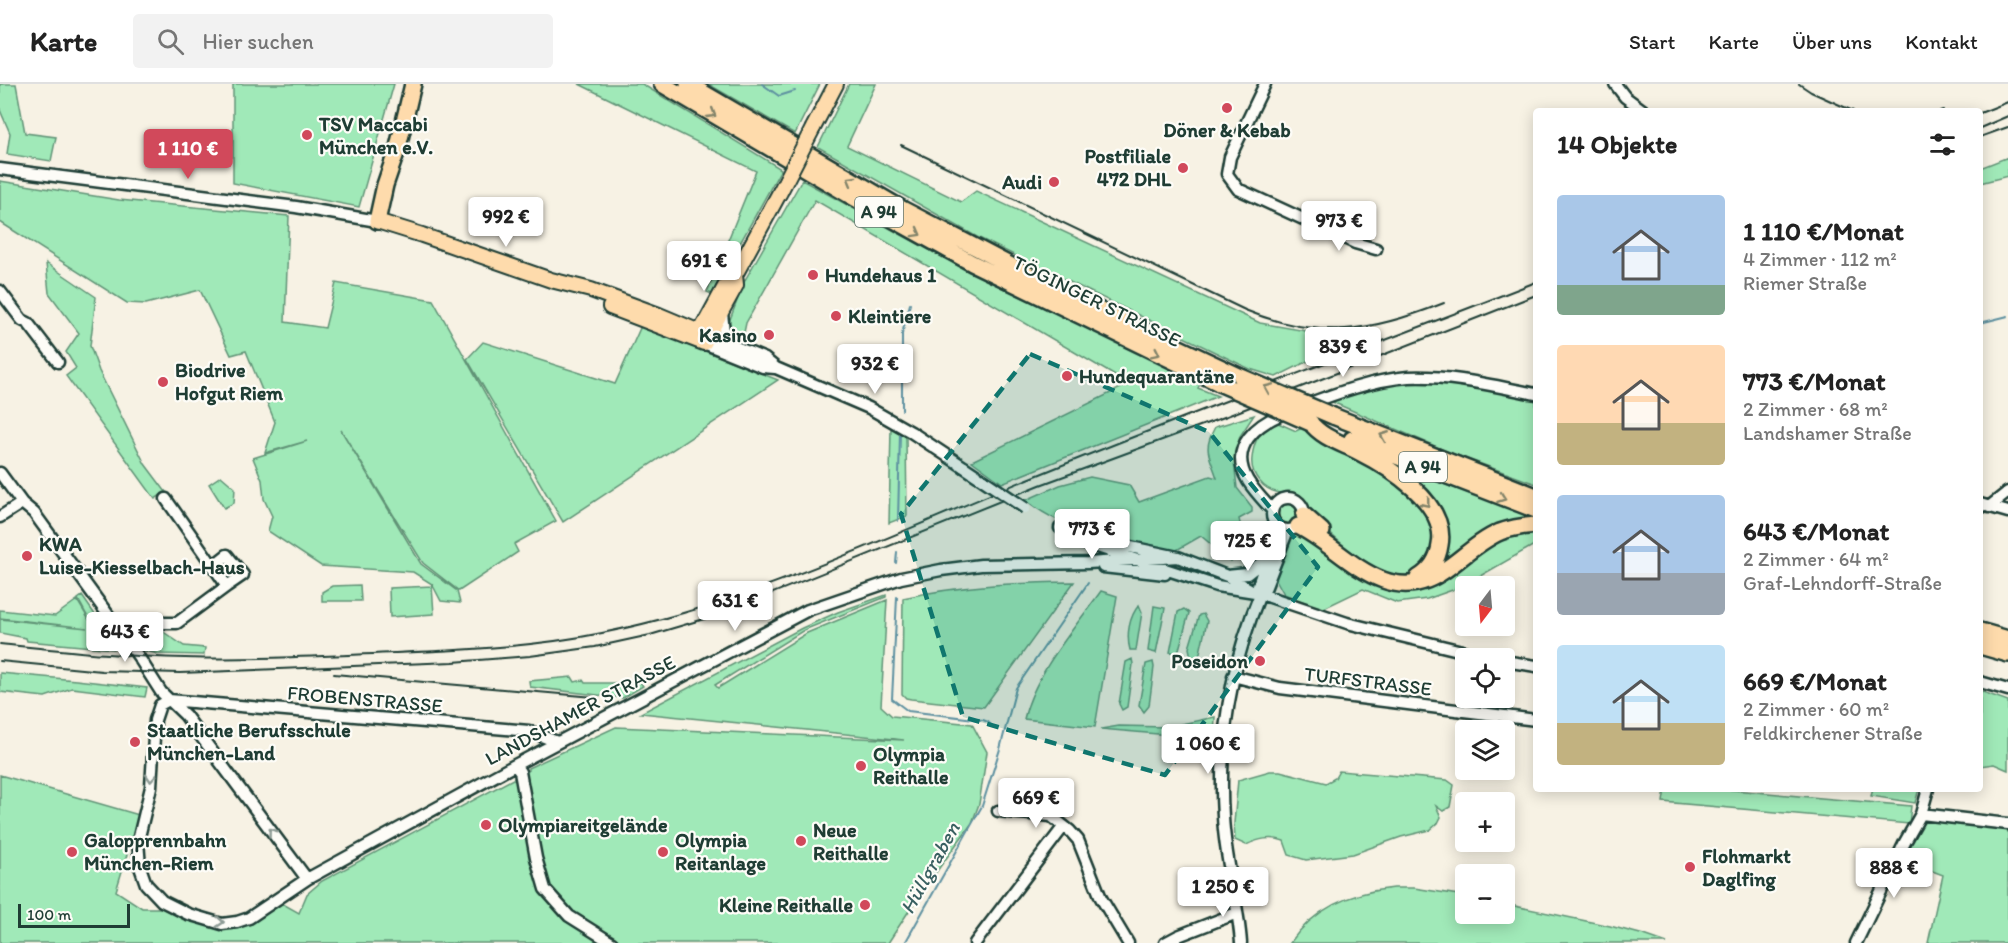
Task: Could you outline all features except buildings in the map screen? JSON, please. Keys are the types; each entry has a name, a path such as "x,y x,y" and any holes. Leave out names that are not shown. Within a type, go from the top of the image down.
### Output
{"highway":[{"path":"381,222 385,185 398,147 413,84"},
{"name":"TÖGINGER STRASSE","path":"662,84 851,196 972,263 1219,383 1311,423 1533,509"},
{"name":"TÖGINGER STRASSE","path":"688,84 902,209 1014,268 1241,377 1533,495"},
{"path":"700,84 718,95 724,105"},
{"path":"1311,423 1316,431 1360,453 1407,483 1433,511 1441,536 1437,560 1421,576 1404,584"},
{"path":"1292,524 1371,574 1390,582 1404,584 1426,582 1500,532 1533,526"},
{"path":"1983,632 2008,639"},
{"path":"1983,647 2008,654"}],"main road":[{"path":"702,338 728,281 735,275 836,84"},
{"path":"381,222 551,280 591,290 702,338"},
{"path":"702,338 722,313 736,285 735,275"}],"street":[{"path":"1265,84 1230,157 1227,174 1238,189 1354,243 1376,249"},
{"path":"1616,84 1625,97 1640,108"},
{"path":"0,169 296,207 381,222"},
{"path":"0,291 58,362"},
{"path":"722,313 724,332 734,346"},
{"path":"702,338 734,346 765,359 776,368 869,408 911,432 1025,508"},
{"path":"702,338 763,367 776,368"},
{"path":"1275,506 1256,492 1245,476 1242,462 1243,448 1249,436 1267,420 1321,399 1388,380 1410,377 1452,378 1533,393"},
{"path":"0,473 22,503 34,513 168,700 185,715 307,879"},
{"path":"1985,506 2008,492"},
{"path":"1292,524 1273,519 1275,506 1288,498 1298,501 1301,505 1265,589 1257,593 1217,586 1082,542 1060,528 1092,539 1178,557 1227,576 1257,593 1284,603 1347,623 1455,649"},
{"path":"166,499 227,586"},
{"path":"0,517 22,503"},
{"path":"1985,506 2008,512"},
{"path":"1227,576 1247,574 1266,559 1292,524"},
{"path":"117,626 125,623 177,623 243,575 228,555 213,566"},
{"name":"LANDSHAMER STRASSE","path":"168,700 160,705 155,720 151,787 138,841 140,867 146,884 162,901 188,914 222,924 249,918 307,879 557,742 808,610 876,586 931,572 981,565 1088,564 1178,557"},
{"path":"1241,943 1229,875 1223,817 1223,753 1233,676 1266,559"},
{"name":"LANDSHAMER STRASSE","path":"1088,564 1181,574"},
{"path":"1272,574 1275,589 1284,603"},
{"path":"1515,663 1533,666"},
{"name":"TURFSTRASSE","path":"1233,676 1280,688 1533,720"},
{"path":"1983,683 2008,690"},
{"name":"FROBENSTRASSE","path":"168,700 529,731 557,742"},
{"path":"515,765 520,772 536,858 545,889 569,916 612,943"},
{"path":"1856,943 1921,814 1927,792"},
{"path":"998,811 1051,816 1078,840 1101,898 1128,943"},
{"path":"1921,814 2008,824"},
{"path":"975,943 1064,826"},
{"path":"1165,943 1237,913"}],"highlighted area":[{"path":"1030,354 1209,432 1318,567 1165,775 963,717 901,514"}],"green space":[{"path":"0,84 16,84 25,133 56,137 51,161 7,154 10,133 0,110"},
{"name":"TSV Maccabi München e.V.","path":"233,84 394,84 359,207 233,183"},
{"path":"579,84 642,84 781,169 712,294 707,292 756,171"},
{"path":"708,84 820,84 795,134"},
{"path":"849,84 876,84 847,146 961,202 976,191 1260,323 1352,339 1276,377 1250,369 977,237 818,147"},
{"path":"2008,157 2008,176 1983,182 1983,167"},
{"path":"802,180 969,272 1201,382 1198,388 1218,396 1002,483 972,461 1129,384 815,200 746,323 742,342 736,339 729,322 745,280"},
{"path":"0,181 119,200 289,216 285,322 325,328 336,283 433,300 556,521 514,544 518,552 459,591 423,563 341,430 421,564 457,591 460,603 441,601 432,584 413,572 321,566 268,531 272,516 264,499 262,480 253,458 307,441 265,453 275,422 246,351 231,355 200,290 146,304 127,303 0,222"},
{"path":"46,263 96,297 90,346 99,371 145,464 166,492 155,499 66,376 76,368 66,352 79,333 49,293"},
{"path":"641,326 778,380 563,522 467,359 483,342 615,384"},
{"path":"1418,380 1463,384 1533,399 1533,483 1451,453 1330,401 1376,386"},
{"path":"1254,415 1240,436 1234,460 1237,488 1252,507 1252,512 1239,519 1245,546 1231,561 1201,536 1175,551 1116,539 1059,521 1026,500 1060,485 1090,477 1129,485 1139,502 1210,476 1217,478 1208,453 1209,442 1215,427"},
{"path":"1276,422 1296,431 1302,428 1353,453 1409,488 1436,525 1430,561 1406,575 1395,575 1382,570 1368,563 1341,543 1311,514 1300,496 1275,492 1263,485 1253,470 1254,445 1259,436"},
{"path":"891,428 906,436 907,516 889,523"},
{"path":"1410,472 1533,517 1533,520 1430,576 1441,513 1425,490 1410,478"},
{"path":"221,476 235,488 234,503 224,508 209,484"},
{"path":"1284,503 1292,503 1299,510 1299,518 1292,525 1284,525 1277,518 1277,510"},
{"path":"1533,529 1533,546 1480,576 1455,576 1455,589 1427,599 1397,603 1363,589 1322,609 1284,594 1274,576 1284,546 1293,535 1299,533 1307,534 1350,571 1397,590 1497,537"},
{"path":"1074,582 984,707 911,699 902,694 903,598 946,590 988,586"},
{"path":"360,585 361,601 322,601 322,592 332,586"},
{"path":"432,586 434,614 390,617 389,588"},
{"path":"1101,591 1117,596 1095,727 1024,719 1036,685 1067,636"},
{"name":"Olympia Reitanlage","path":"886,595 886,597 804,630 715,685 718,688 807,633 887,600 881,706 892,716 972,724 987,752 979,804 972,823 918,897 888,943 0,943 0,775 139,815 116,891 142,908 162,908 184,920 221,927 278,901 299,913 307,894 322,881 528,771 528,768 616,727 904,740 641,713 802,628"},
{"path":"82,596 112,639 107,640 110,645 116,646 114,649 27,641 26,638 0,633 0,619 87,628 0,618 0,610 55,616 77,600 91,623 78,599"},
{"path":"1139,605 1142,612 1136,650 1130,650 1129,626"},
{"path":"1154,606 1165,608 1156,653 1148,651"},
{"path":"1184,609 1189,613 1178,653 1170,652 1178,612"},
{"path":"1203,614 1207,621 1199,657 1191,657 1189,648 1199,615"},
{"path":"132,629 162,631 184,646 205,648 204,655 158,654 142,650 129,633"},
{"path":"1132,659 1127,707 1122,710 1119,704 1126,662"},
{"path":"1153,662 1149,706 1144,712 1139,705 1146,664"},
{"path":"0,673 147,688 145,697 72,688 45,697 0,692"},
{"path":"572,677 575,682 583,680 585,683 617,683 637,678 643,686 623,698 530,687 529,681"},
{"path":"1983,692 2008,701 2008,770 1994,764 1983,766"},
{"path":"1215,717 1214,739 1101,729 1119,726 1168,727"},
{"path":"1270,771 1280,771 1326,783 1335,778 1339,771 1447,780 1454,785 1450,807 1443,811 1436,806 1441,817 1430,830 1401,837 1353,854 1306,860 1289,855 1284,841 1279,839 1265,839 1246,845 1235,840 1234,823 1238,780"},
{"path":"1665,792 1755,792 1911,806 1909,824 1663,802"},
{"path":"1872,792 1918,792 1915,803 1871,796"},
{"path":"1921,819 2008,830 2008,943 1928,943 1943,875 1903,860"},
{"path":"1414,888 1455,894 1455,924 1515,924 1515,906 1610,926 1667,943 1290,943 1311,920 1336,903 1378,890"}],"waterway":[{"path":"762,84 779,96 795,91"},
{"path":"902,410 902,334 910,304"},
{"name":"Hüllgraben","path":"1983,322 2008,316"},
{"path":"898,521 900,433"},
{"path":"896,563 897,552"},
{"name":"Hüllgraben","path":"905,943 982,806 1016,688 1088,583"},
{"path":"897,597 892,699 908,711 983,720 991,725"}],"railway":[{"path":"1799,84 1846,108"},
{"path":"1983,112 2008,102"},
{"path":"1983,127 2008,116"},
{"path":"1983,136 2008,127"},
{"path":"901,145 1245,310 1272,320 1297,326 1345,329 1393,321 1444,303"},
{"path":"0,644 162,657 315,656 446,651 524,645 576,638 658,620 713,604 821,565 1095,452 1533,283"},
{"path":"0,661 102,671 180,673 453,662 530,656 595,647 650,635 721,614 1040,485 1227,416 1533,296"},
{"path":"334,674 594,697"}],"place":[{"name":"Döner & Kebab","path":"1227,108"},
{"name":"TSV Maccabi München e.V.","path":"307,135"},
{"name":"Postfiliale 472 DHL","path":"1183,168"},
{"name":"Audi","path":"1054,182"},
{"name":"Hundehaus 1","path":"813,275"},
{"name":"Kleintiere","path":"836,316"},
{"name":"Kasino","path":"769,335"},
{"name":"Hundequarantäne","path":"1067,376"},
{"name":"Biodrive Hofgut Riem","path":"163,382"},
{"name":"KWA Luise-Kiesselbach-Haus","path":"27,556"},
{"name":"Poseidon","path":"1260,661"},
{"name":"Staatliche Berufsschule München-Land","path":"135,742"},
{"name":"Olympia Reithalle","path":"861,766"},
{"name":"Olympiareitgelände","path":"486,825"},
{"name":"Neue Reithalle","path":"801,841"},
{"name":"Galopprennbahn München-Riem","path":"72,852"},
{"name":"Olympia Reitanlage","path":"663,852"},
{"name":"Flohmarkt Daglfing","path":"1690,867"},
{"name":"Kleine Reithalle","path":"865,905"}]}
